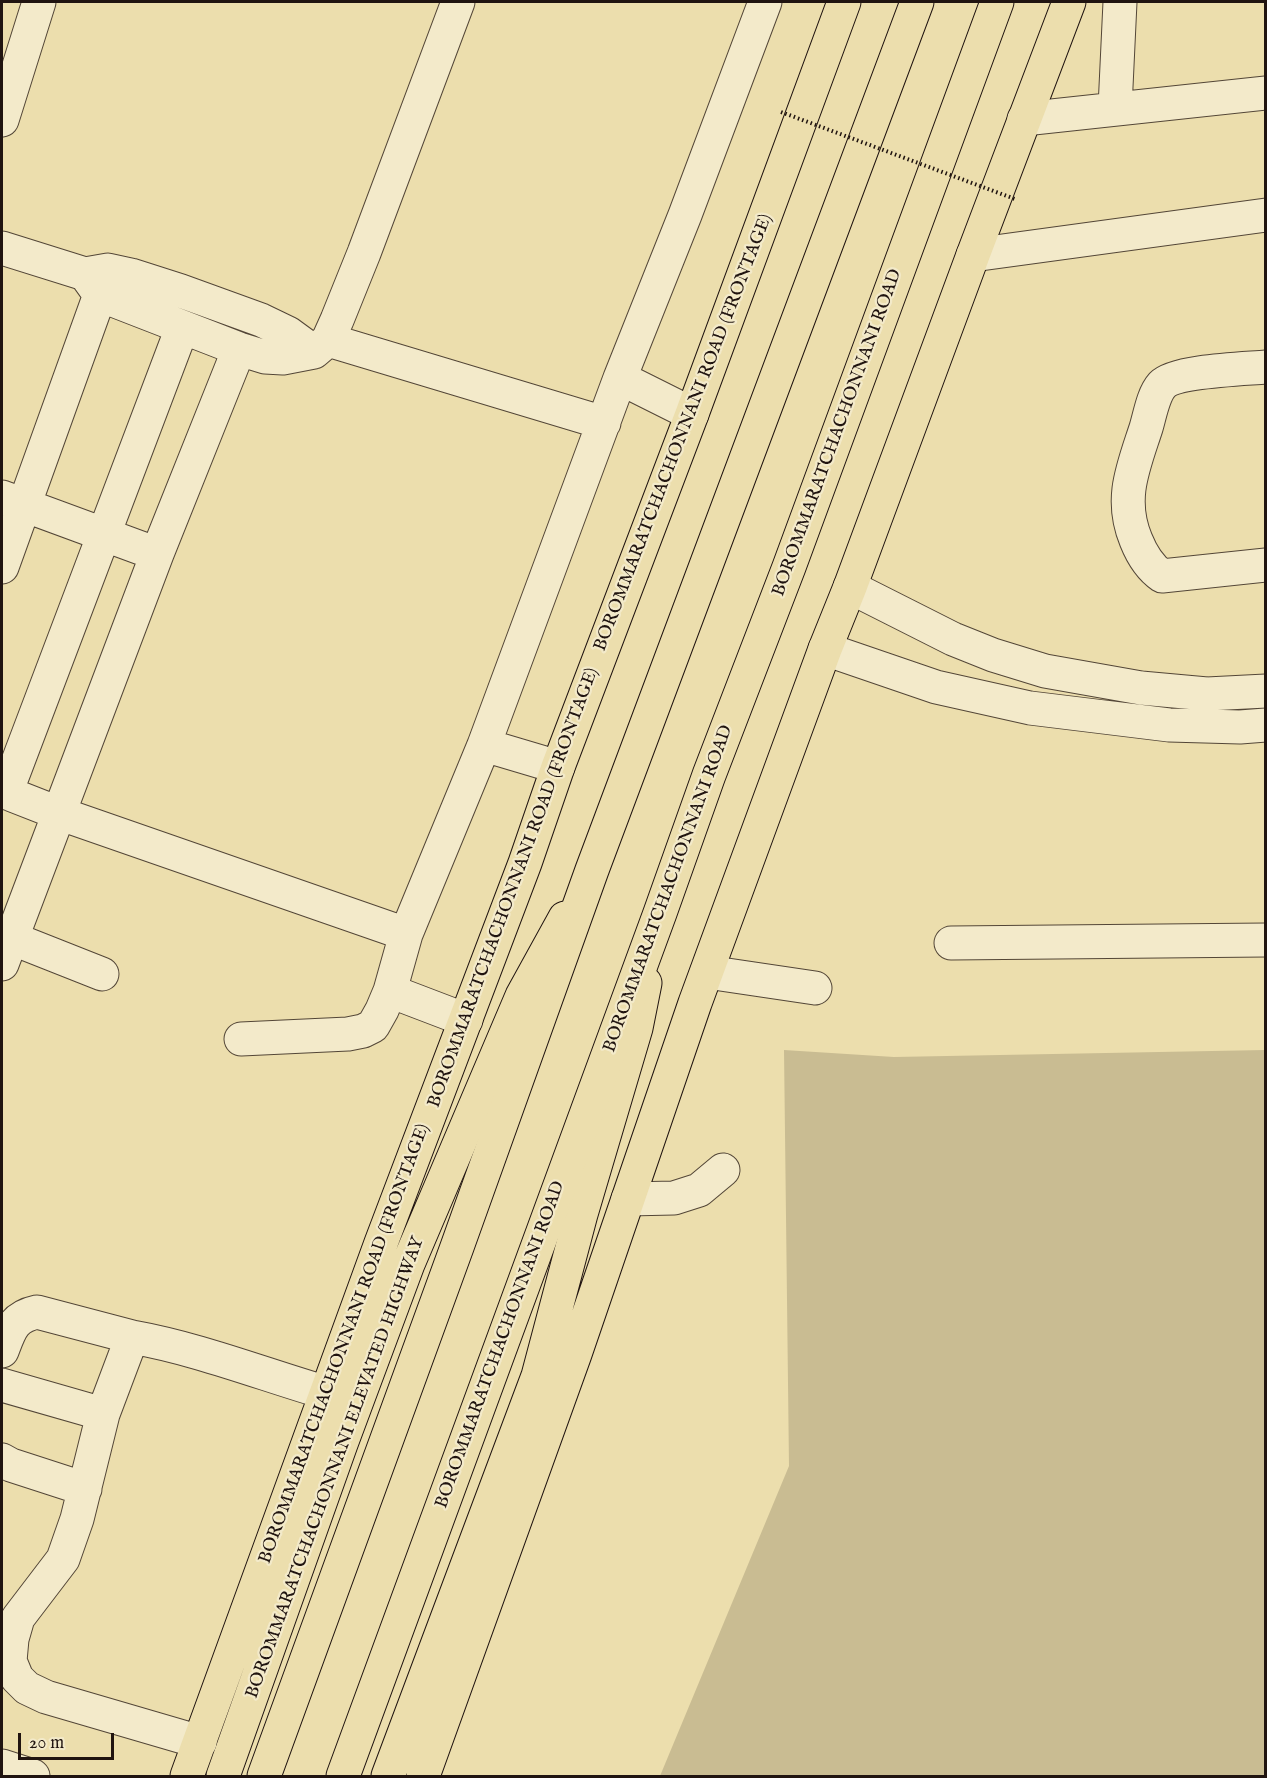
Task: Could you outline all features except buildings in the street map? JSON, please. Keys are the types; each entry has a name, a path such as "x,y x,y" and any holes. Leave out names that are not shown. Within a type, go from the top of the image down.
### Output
{"main road":[{"name":"BOROMMARATCHACHONNANI ROAD (FRONTAGE)","path":"188,1776 381,1243 525,863 558,767 692,414 844,2"},
{"path":"264,1776 592,870 917,2"},
{"name":"BOROMMARATCHACHONNANI ROAD","path":"343,1776 709,775 789,567 997,2"},
{"path":"423,1776 575,1354 695,1003 825,649 1069,2"},
{"path":"408,1264 525,863"},
{"name":"BOROMMARATCHACHONNANI ELEVATED HIGHWAY","path":"223,1776 337,1455 408,1264 522,996 592,870"},
{"path":"538,1376 581,1214 636,1028 660,914"},
{"path":"393,1763 538,1376 644,1104 695,1003"}],"street":[{"path":"2,120 39,2"},
{"path":"2,248 98,280 182,328 239,350 265,357 283,358 321,346 364,253 458,2"},
{"path":"241,1039 348,1034 373,1026 390,991 406,934 484,745 620,378 681,226 765,2"},
{"path":"1115,108 1120,2"},
{"path":"1024,119 1266,93"},
{"path":"973,255 1266,214"},
{"path":"98,280 141,278 261,320 321,346 604,423"},
{"path":"2,567 13,501 98,280"},
{"path":"182,328 4,792 58,813 406,934"},
{"path":"102,974 6,951 157,554 239,350"},
{"path":"1266,367 1185,375 1171,379 1161,386 1154,400 1129,481 1127,504 1130,526 1138,547 1150,568 1162,576 1266,565"},
{"path":"620,378 692,414"},
{"path":"13,501 157,554"},
{"path":"850,587 954,639 993,655 1045,671 1142,688 1207,694 1266,691"},
{"path":"936,687 954,639"},
{"path":"825,649 936,687 1030,708 1169,725 1240,727 1266,724"},
{"path":"484,745 558,767"},
{"path":"951,943 1266,940"},
{"path":"707,972 815,988"},
{"path":"390,991 466,1020"},
{"path":"628,1198 674,1198 699,1190 723,1170"},
{"path":"2,1351 12,1326 24,1314 37,1312 214,1357 327,1393"},
{"path":"132,1336 103,1414 77,1519 63,1559 18,1618 12,1639 10,1660 17,1678 27,1688 46,1697 200,1742"},
{"path":"2,1385 103,1414"},
{"path":"2,1460 85,1489"},
{"path":"2,1766 33,1776"}],"path":[{"path":"781,112 1015,199"}],"shaded area":[{"path":"784,1050 894,1057 1265,1050 1265,1776 660,1776 789,1466"}]}
